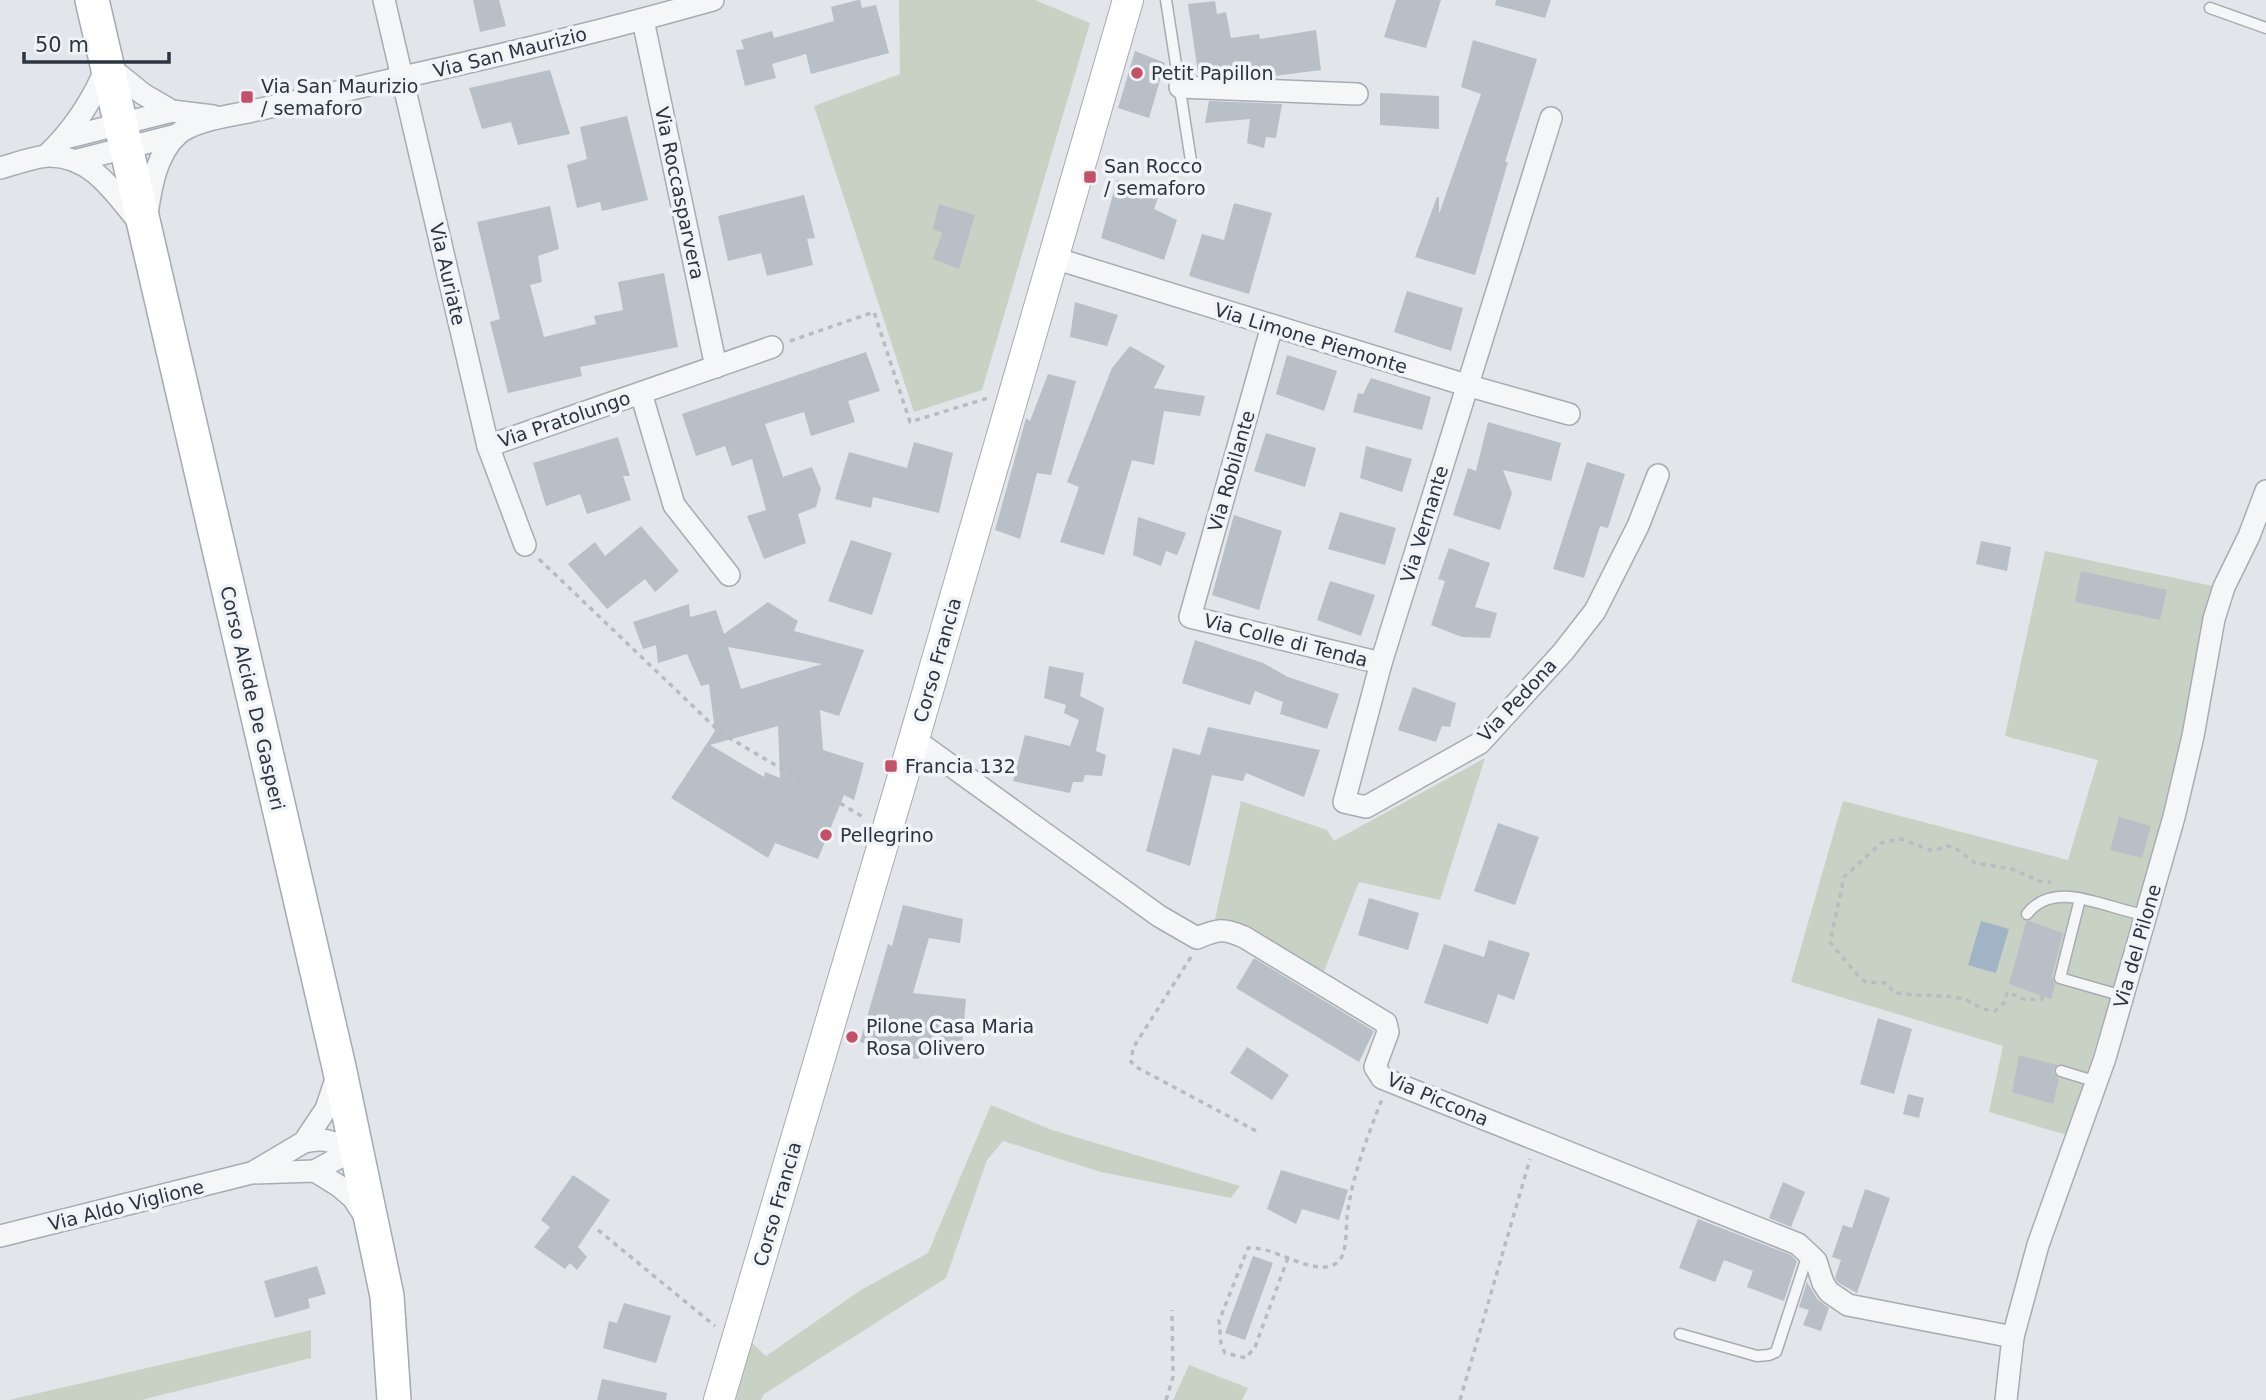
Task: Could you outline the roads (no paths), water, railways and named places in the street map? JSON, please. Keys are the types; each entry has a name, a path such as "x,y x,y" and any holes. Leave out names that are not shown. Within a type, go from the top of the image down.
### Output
{"main road":[{"name":"Corso Alcide De Gasperi","path":"92,0 339,1067 351,1151 374,1228 387,1296 394,1400"},
{"name":"Corso Francia","path":"719,1400 1055,258 1121,2"}],"street":[{"name":"Via Auriate","path":"384,0 488,446 524,545"},
{"name":"Via San Maurizio","path":"223,117 643,20 713,0"},
{"name":"Via Roccasparvera","path":"643,20 716,367"},
{"path":"46,156 65,138 98,89 107,65 143,94 172,111 223,117"},
{"path":"1180,87 1357,94"},
{"path":"78,160 172,111"},
{"path":"145,230 150,191 160,159 177,135 192,126 223,117"},
{"name":"Via Vernante","path":"1381,663 1551,118"},
{"path":"65,138 177,135"},
{"path":"0,169 46,156 78,160 108,185 145,230"},
{"name":"Via Limone Piemonte","path":"1055,258 1466,385 1569,414"},
{"name":"Via Robilante","path":"1190,617 1272,326"},
{"name":"Via Pratolungo","path":"488,446 772,347"},
{"name":"Via Pratolungo","path":"641,393 674,505 729,575"},
{"name":"Via Pedona","path":"1381,663 1344,802 1366,807 1480,743 1563,652 1595,611 1638,526 1658,475"},
{"name":"Via del Pilone","path":"2006,1400 2013,1337 2038,1245 2097,1082 2174,817 2193,736 2214,620 2224,587 2249,536 2266,491"},
{"name":"Via Colle di Tenda","path":"1190,617 1381,663"},
{"name":"Via Piccona","path":"914,739 1159,916 1197,938 1226,929 1244,937 1386,1023 1388,1032 1375,1067 1382,1078 1798,1244 1808,1254"},
{"name":"Via Aldo Viglione","path":"251,1173 304,1142 326,1108 339,1067"},
{"path":"304,1142 318,1139 338,1143 351,1151 315,1171 353,1198 374,1228"},
{"name":"Via Aldo Viglione","path":"0,1236 251,1173 315,1171"},
{"path":"1808,1254 1816,1261 1829,1292 1848,1305 2013,1337"}],"lane":[{"path":"1166,0 1191,161"},
{"path":"2210,8 2266,29"},
{"path":"2027,914 2040,901 2063,895 2146,915"},
{"path":"2080,899 2060,978 2123,996"},
{"path":"2061,1070 2097,1082"},
{"path":"1680,1334 1757,1356 1776,1352 1808,1254"}],"water":[{"path":"1981,921 2009,929 1996,973 1968,965"}],"place":[{"name":"Petit Papillon","path":"1137,73"},
{"name":"Via San Maurizio / semaforo","path":"247,97"},
{"name":"San Rocco / semaforo","path":"1090,177"},
{"name":"Francia 132","path":"891,766"},
{"name":"Pellegrino","path":"826,835"},
{"name":"Pilone Casa Maria Rosa Olivero","path":"852,1037"}]}
